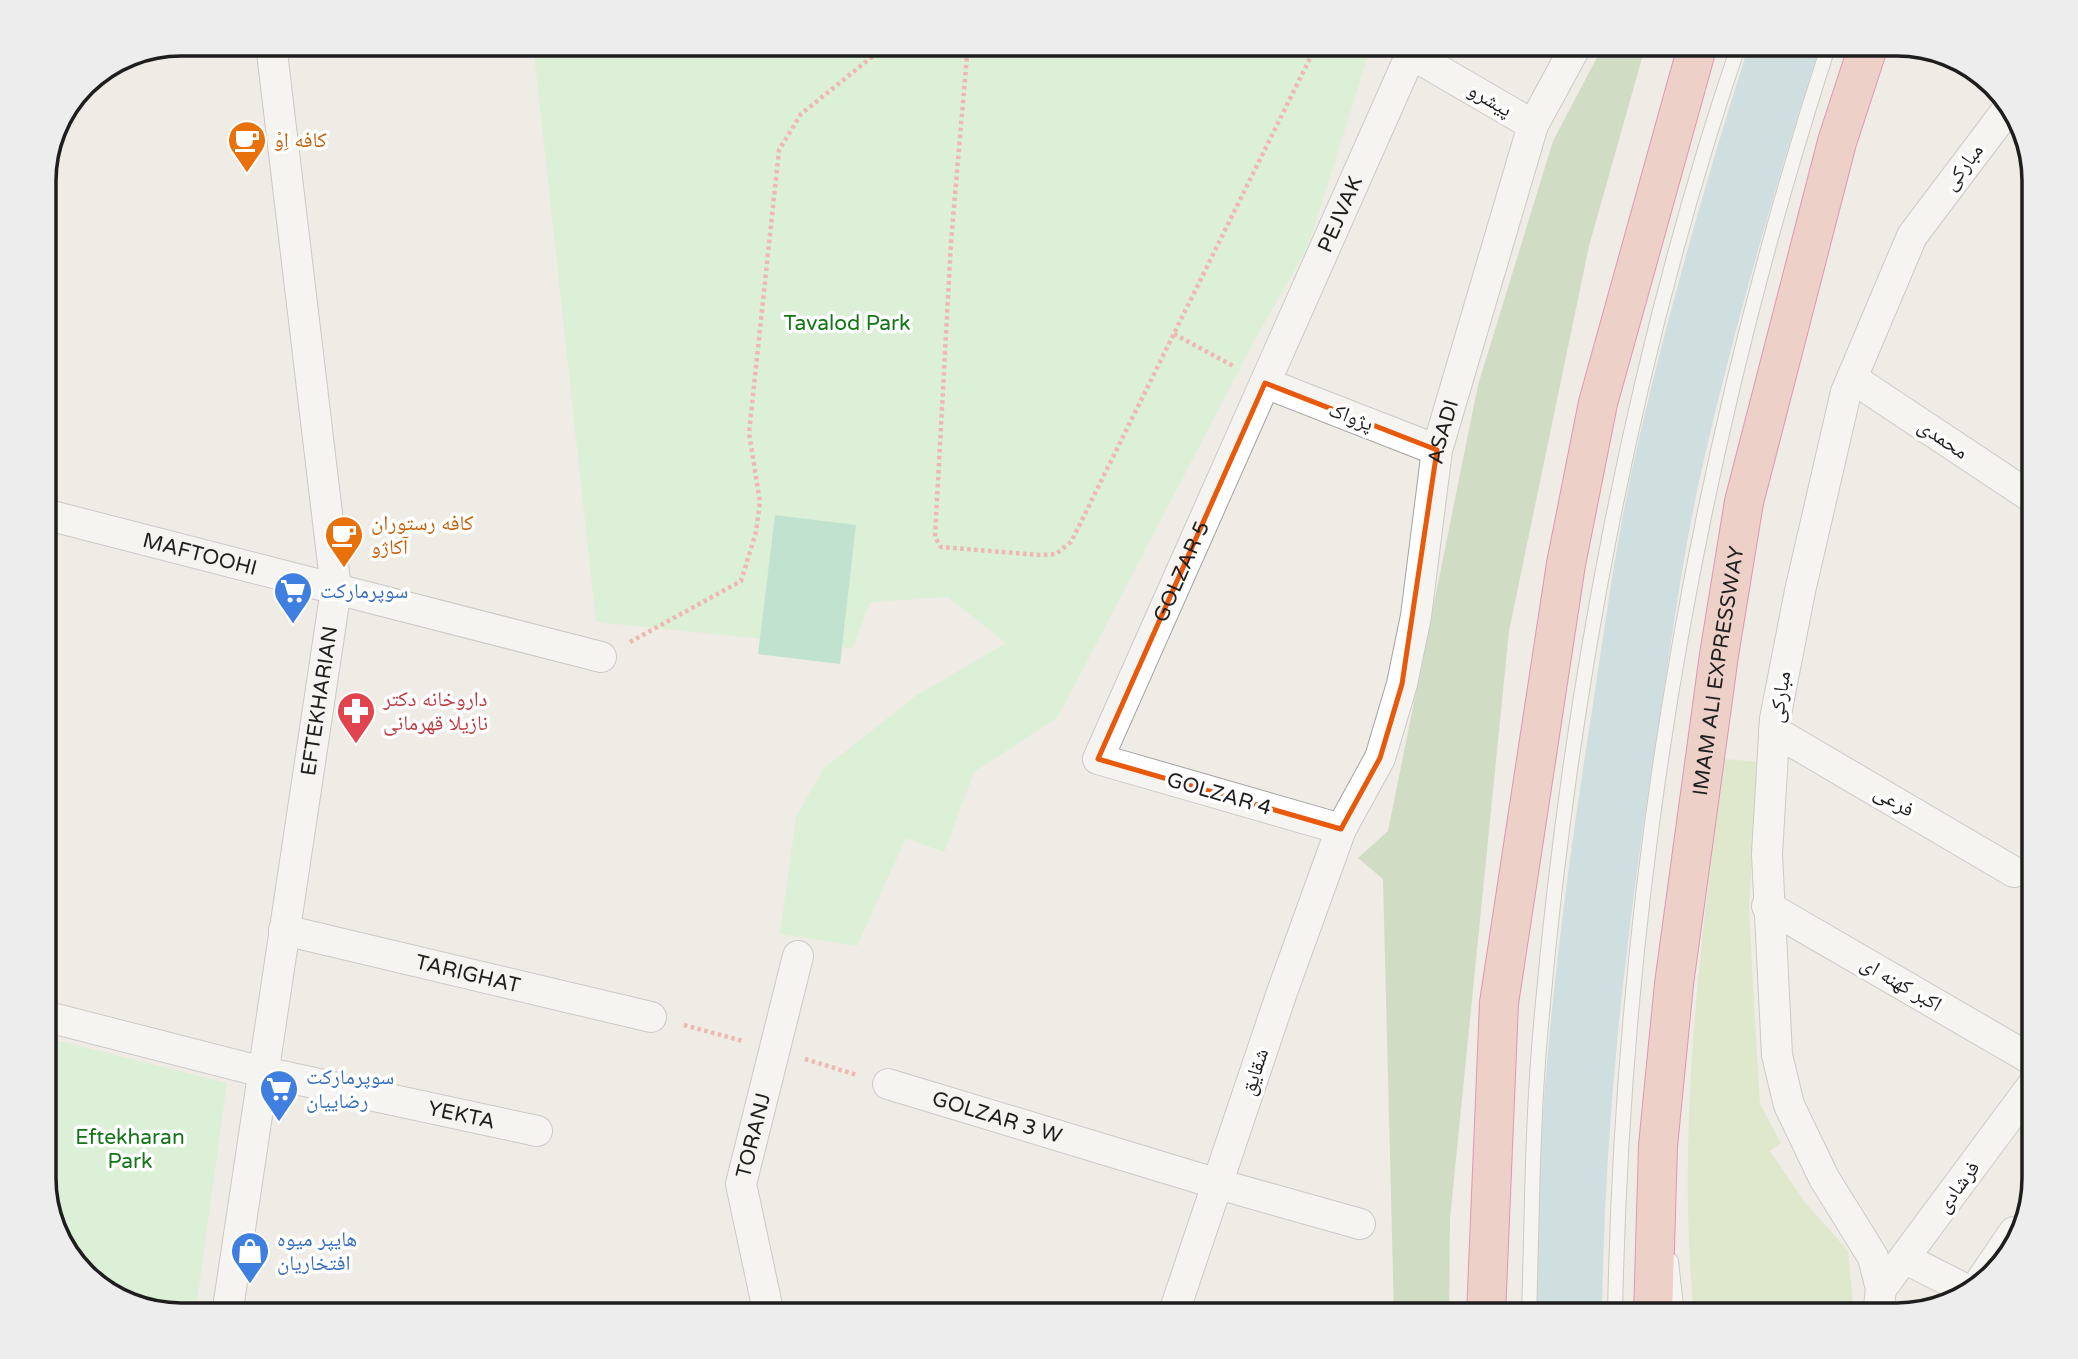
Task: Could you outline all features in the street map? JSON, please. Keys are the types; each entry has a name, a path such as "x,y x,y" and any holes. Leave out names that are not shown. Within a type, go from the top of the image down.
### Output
{"highway":[{"path":"1486,1303 1499,1003 1561,590 1598,403 1695,56"},
{"name":"IMAM ALI EXPRESSWAY","path":"1653,1303 1658,1146 1676,971 1718,655 1745,502 1837,142 1866,56"}],"street":[{"name":"EFTEKHARIAN","path":"229,1303 336,589 272,56"},
{"name":"PEJVAK","path":"1265,383 1409,56"},
{"name":"پیشرو","path":"1423,56 1533,125"},
{"name":"ASADI","path":"1341,829 1380,758 1402,684 1416,616 1437,450 1533,125 1570,56"},
{"name":"مبارکی","path":"1879,1302 1873,1257 1824,1178 1789,1105 1777,1055 1767,906 1774,731 1800,591 1846,392 1912,236 2003,115"},
{"name":"محمدی","path":"1852,378 2022,491"},
{"name":"پژواک","path":"1265,383 1437,450"},
{"name":"GOLZAR 5","path":"1098,759 1265,383"},
{"name":"MAFTOOHI","path":"56,517 601,657"},
{"name":"فرعی","path":"1774,731 2014,872"},
{"name":"GOLZAR 4","path":"1098,759 1341,829"},
{"name":"شقایق","path":"1177,1303 1281,995 1341,829"},
{"name":"اکبر کهنه ای","path":"1767,906 2022,1054"},
{"name":"TARIGHAT","path":"284,930 651,1017"},
{"name":"TORANJ","path":"766,1303 741,1184 798,956"},
{"name":"YEKTA","path":"56,1019 263,1072 537,1131"},
{"name":"GOLZAR 3 W","path":"888,1084 1360,1224"},
{"name":"فرشادی","path":"1879,1302 1906,1259 2022,1100"},
{"path":"1906,1259 1960,1286"}],"lane":[{"path":"1529,1303 1540,1035 1587,670 1626,463 1668,285 1736,56"},
{"path":"1615,1303 1618,1185 1640,908 1664,725 1708,489 1735,376 1765,258 1825,56"},
{"path":"1658,1146 1677,1303"}],"path":[{"path":"601,657 741,581 756,532 760,502 749,433 779,150 801,114 873,56"},
{"path":"967,56 951,242 934,514 935,537 941,547 1039,555 1056,554 1071,542 1311,56"},
{"path":"1174,334 1265,383"},
{"path":"651,1017 776,1050 888,1084"}],"highlighted area":[{"path":"1265,383 1437,450 1402,684 1380,758 1341,829 1098,759"}],"green space":[{"name":"Tavalod Park","path":"534,56 1368,56 1307,249 1259,332 1058,717 974,772 944,852 906,838 857,946 780,934 796,817 823,769 917,695 1006,643 948,597 870,602 853,648 596,622"},
{"path":"1598,56 1643,56 1589,246 1509,631 1450,1219 1449,1303 1394,1303 1383,879 1358,858 1388,831 1478,385 1553,141"},
{"path":"775,515 856,525 840,664 758,654"},
{"path":"1724,759 1759,762 1749,905 1760,1104 1781,1143 1770,1151 1804,1201 1848,1251 1853,1303 1693,1303 1689,1245 1689,1106 1707,898"},
{"name":"Eftekharan Park","path":"56,1040 227,1083 197,1303 164,1302 133,1294 98,1272 82,1254 65,1226 60,1211 56,1186"}],"waterway":[{"path":"1568,1303 1573,1174 1591,962 1649,563 1671,451 1696,348 1738,195 1781,56"}],"place":[{"name":"کافه اِوْ","path":"247,174"},
{"name":"کافه رستوران آکاژو","path":"344,569"},
{"name":"سوپرمارکت","path":"293,625"},
{"name":"داروخانه دکتر نازیلا قهرمانی","path":"356,745"},
{"name":"سوپرمارکت رضاییان","path":"279,1123"},
{"name":"هایپر میوه افتخاریان","path":"250,1285"}]}
